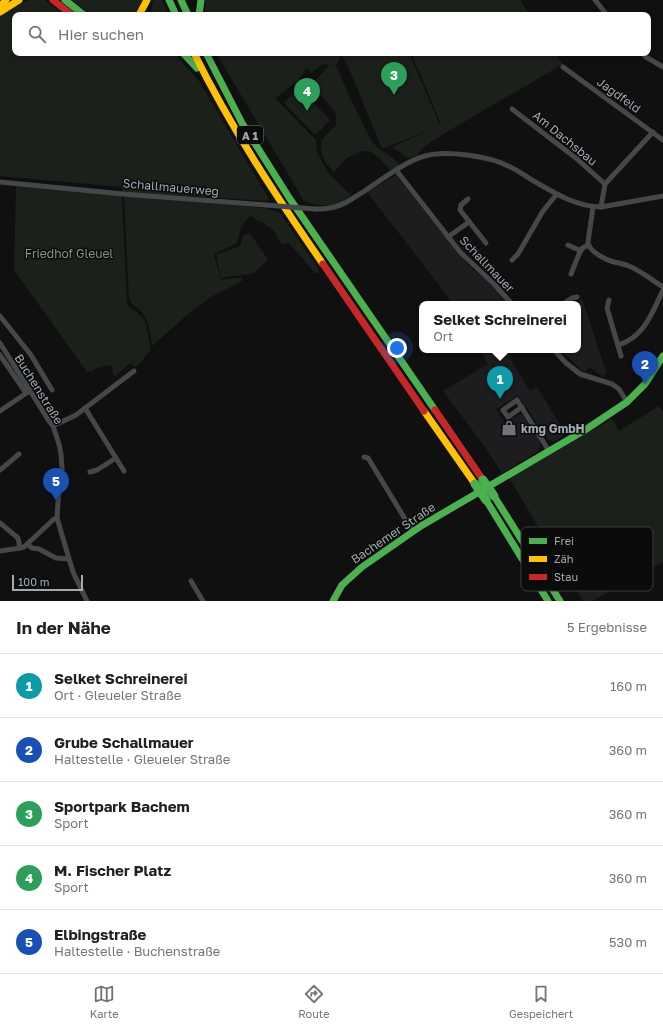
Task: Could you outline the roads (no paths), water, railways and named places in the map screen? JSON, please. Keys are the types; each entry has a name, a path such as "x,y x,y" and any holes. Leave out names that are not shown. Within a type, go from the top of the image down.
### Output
{"main road":[{"path":"0,7 6,0"},
{"path":"0,12 18,0"},
{"path":"53,0 68,12"},
{"path":"65,0 80,12"},
{"path":"141,12 147,0"},
{"path":"169,0 175,12"},
{"path":"181,0 187,12"},
{"path":"199,12 201,0"},
{"path":"187,56 207,81"},
{"name":"A 1","path":"195,56 207,81 242,144 277,198 349,303 479,482"},
{"name":"A 1","path":"208,56 242,123 290,200 521,544"},
{"name":"Bachemer Straße","path":"333,601 342,585 362,567 421,526 585,430 627,402 645,384 663,356"},
{"name":"A 1","path":"490,498 521,553"},
{"name":"A 1","path":"542,591 548,601"},
{"name":"A 1","path":"553,591 560,601"}],"street":[{"path":"595,0 605,12"},
{"path":"645,56 663,67"},
{"name":"Jagdfeld","path":"563,66 663,140"},
{"name":"Am Dachsbau","path":"512,109 577,159 605,184"},
{"path":"601,207 605,184 653,132"},
{"path":"396,170 408,163 426,156 457,154 482,157 508,165 556,194 577,203 593,207 601,207 663,196"},
{"name":"Schallmauerweg","path":"0,182 123,194 315,209 340,206 396,170"},
{"name":"Schallmauer","path":"396,170 461,253 494,284 509,301"},
{"path":"512,260 518,254 543,212 556,194"},
{"name":"Schallmauer","path":"468,199 460,205 460,210 486,243"},
{"path":"593,207 588,245 593,251 612,262 629,266 663,288 644,327 632,339 618,345"},
{"name":"Schallmauer","path":"448,237 469,222"},
{"path":"568,245 581,251"},
{"path":"571,274 582,249 588,245"},
{"path":"568,301 572,298 578,297"},
{"path":"608,300 607,308 621,356"},
{"name":"Buchenstraße","path":"0,316 31,355 52,390"},
{"name":"Buchenstraße","path":"0,343 28,392"},
{"path":"557,353 566,363 580,374 612,384 627,402"},
{"name":"Buchenstraße","path":"0,355 52,426 59,444 62,469 58,502 58,518 68,559 87,601"},
{"path":"52,426 72,418 134,371"},
{"path":"0,411 28,392"},
{"path":"85,408 124,471"},
{"path":"522,408 549,451"},
{"path":"0,470 19,454"},
{"path":"364,457 368,458 413,532"},
{"path":"90,472 97,470 116,458"},
{"path":"0,551 20,548 27,544 54,519 58,518"},
{"path":"0,523 18,538 20,548"},
{"path":"27,544 32,548 56,558 68,559"},
{"path":"191,581 203,601"}],"place":[{"name":"Sportpark Bachem","path":"394,95"},
{"name":"M. Fischer Platz","path":"307,111"},
{"name":"Grube Schallmauer","path":"645,384"},
{"name":"Selket Schreinerei","path":"500,399"},
{"name":"kmg GmbH","path":"509,428"},
{"name":"Elbingstraße","path":"56,501"}],"park label":[{"name":"Friedhof Gleuel","path":"69,253"}]}
